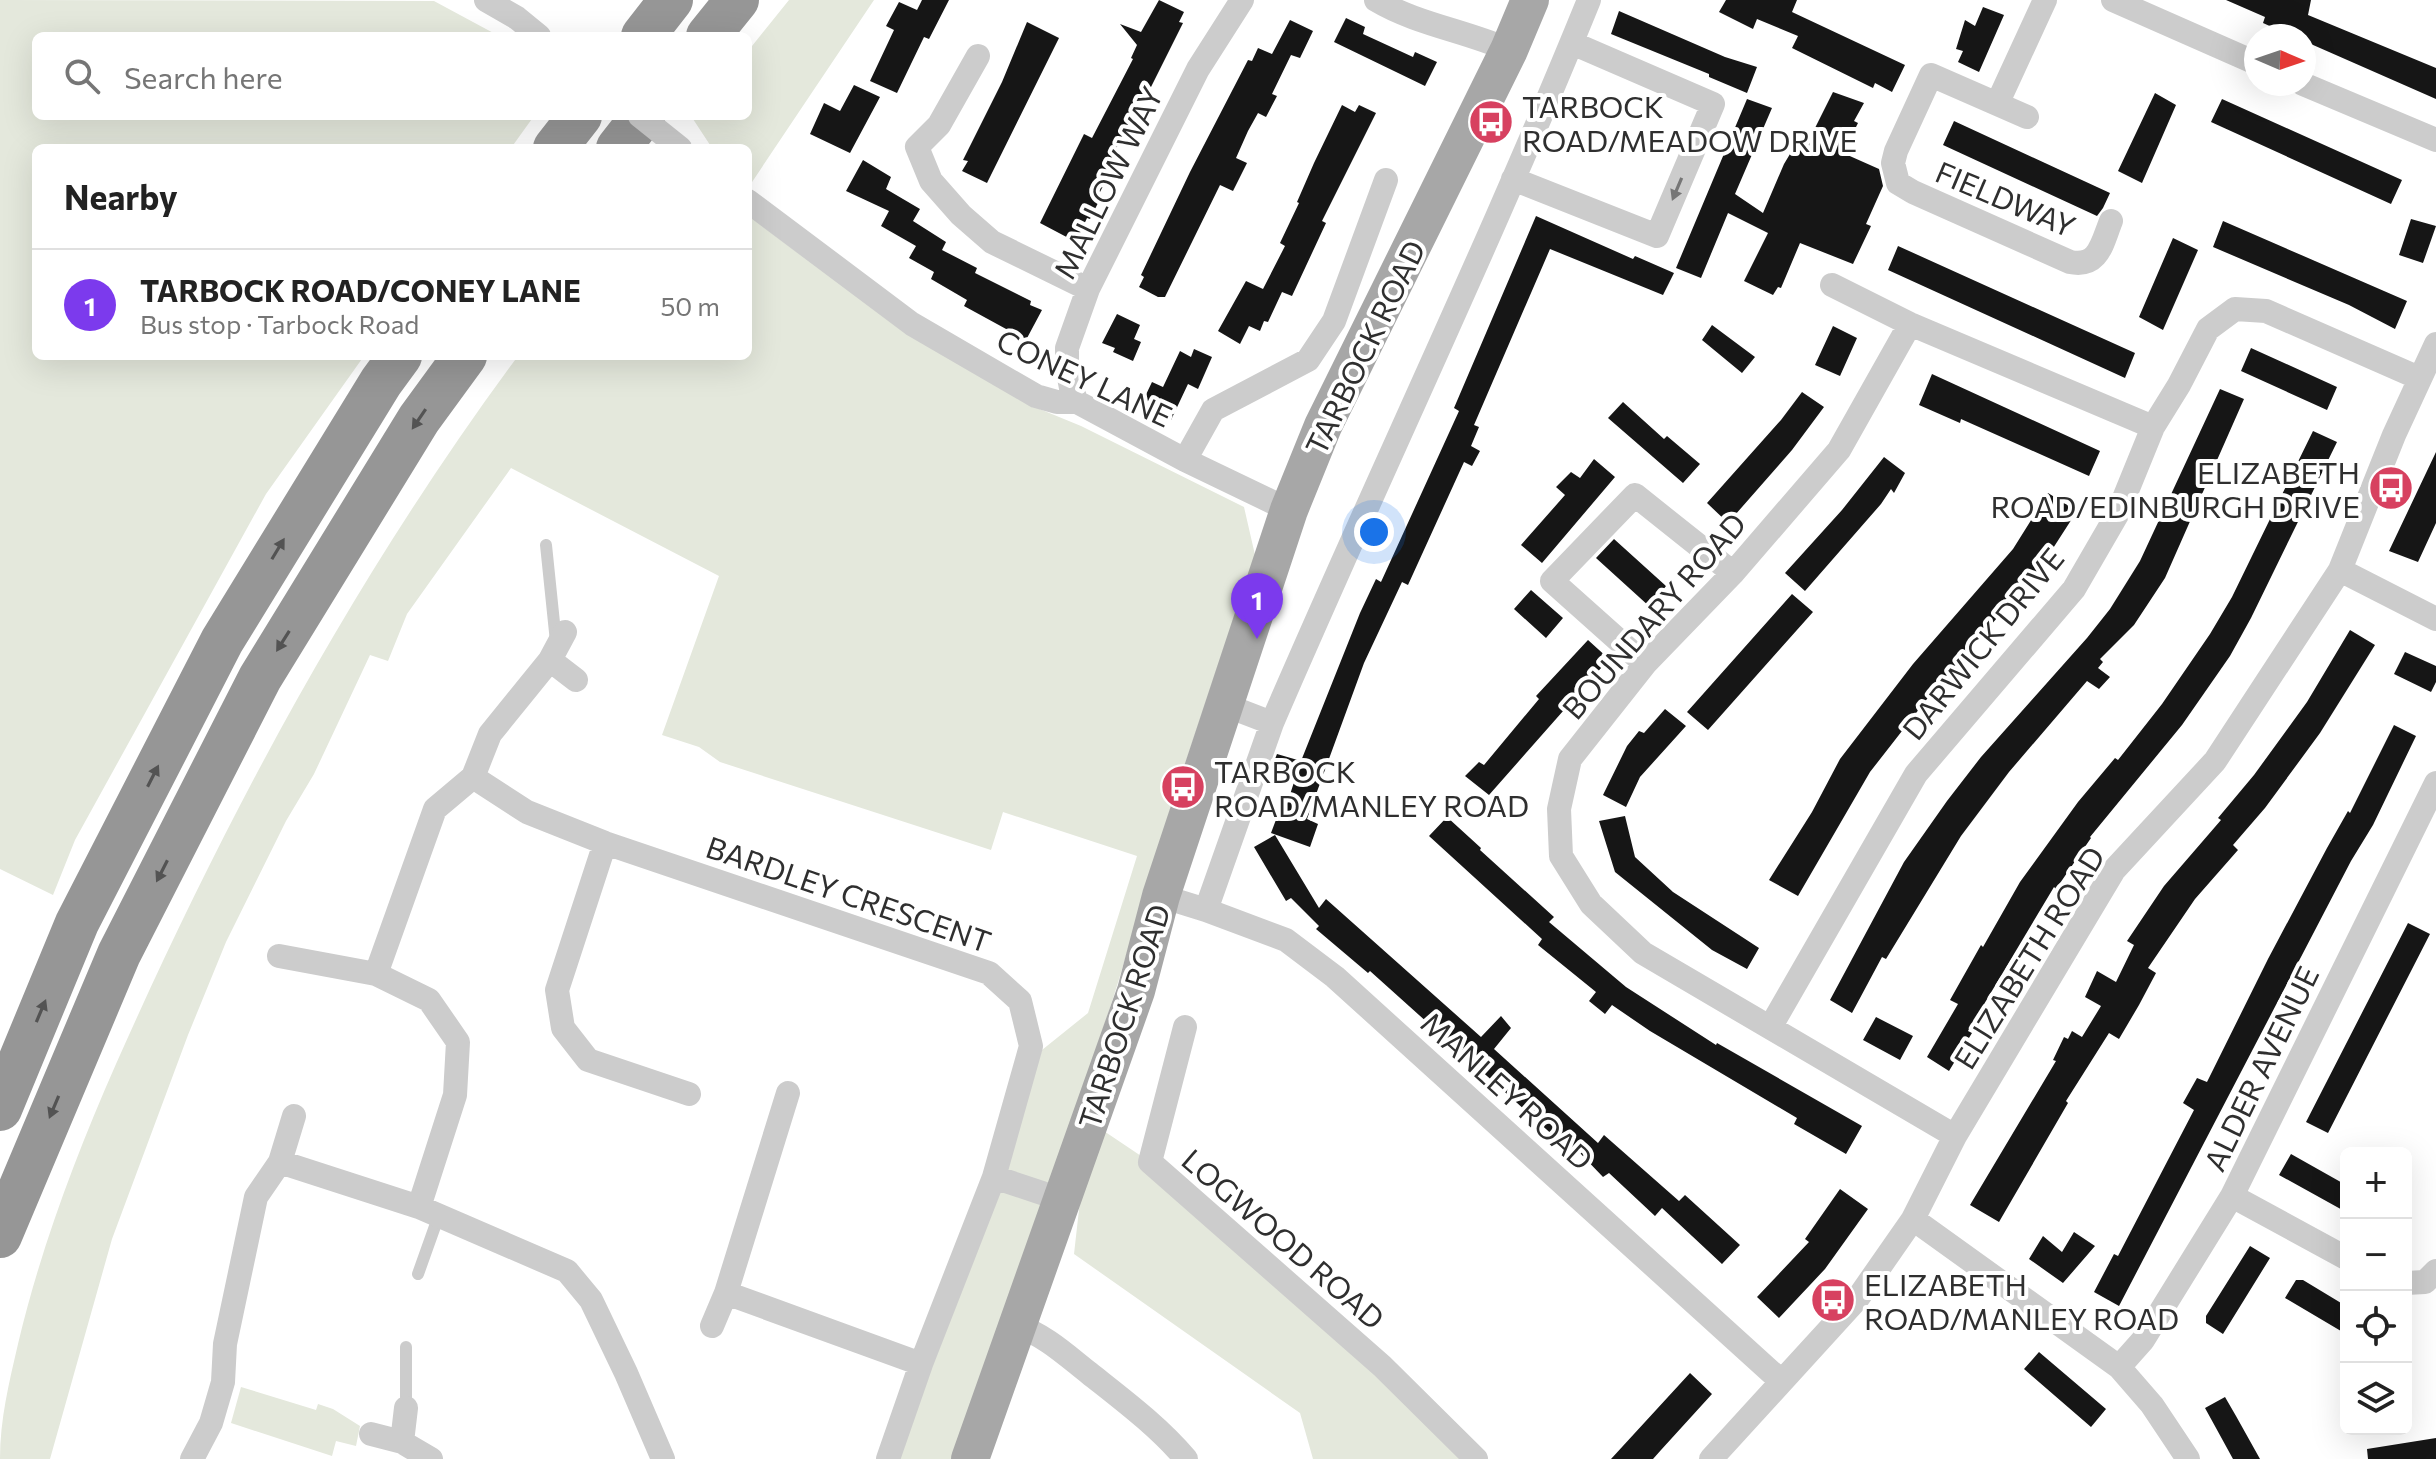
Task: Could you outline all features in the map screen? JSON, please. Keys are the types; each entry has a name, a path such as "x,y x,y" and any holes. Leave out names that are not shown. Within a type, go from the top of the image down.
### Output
{"highway":[{"path":"646,32 671,0"},
{"path":"711,32 737,0"},
{"path":"558,144 577,120"},
{"path":"621,144 639,120"},
{"path":"0,1109 77,923 222,641 397,360"},
{"path":"0,1236 119,954 260,678 419,419 462,360"}],"main road":[{"name":"TARBOCK ROAD","path":"970,1459 1136,991 1161,896 1289,510 1323,426 1509,50 1530,0"}],"street":[{"path":"486,0 534,32"},
{"name":"MALLOW WAY","path":"1077,402 1067,367 1067,348 1088,289 1198,69 1242,0"},
{"path":"1376,0 1396,12 1478,36 1509,50"},
{"path":"1206,910 1272,723 1589,0"},
{"path":"1998,102 2045,0"},
{"path":"2113,0 2244,58"},
{"path":"1513,179 1657,236 1713,104 1572,43"},
{"path":"978,56 939,125 917,147 931,181 961,215 992,242 1088,289"},
{"name":"FIELDWAY","path":"2027,117 1931,75 1896,151 1893,163 1898,183 1927,199 2080,264 2096,256 2111,221"},
{"path":"2316,89 2436,140"},
{"path":"647,120 675,144"},
{"path":"1185,460 1213,410 1308,360 1334,321 1386,180"},
{"name":"CONEY LANE","path":"752,204 912,324 1036,396 1057,402 1077,402 1185,460 1289,510"},
{"path":"1832,285 1910,324 2153,427"},
{"name":"DARWICK DRIVE","path":"1771,1026 1916,774 2074,589 2118,513 2153,427 2208,329 2235,309 2266,311 2419,378"},
{"name":"BOUNDARY ROAD","path":"1910,324 1839,450 1733,573 1645,664 1570,759 1559,809 1561,856 1591,904 1643,953 1955,1136"},
{"name":"ELIZABETH ROAD","path":"1711,1459 1858,1298 1913,1219 1955,1136 2114,870 2215,761 2340,570 2436,344"},
{"path":"1645,664 1552,581 1635,495 1733,573"},
{"path":"2340,570 2436,619"},
{"path":"376,974 435,809 473,777 490,734 557,647 576,680"},
{"path":"1225,705 1272,723"},
{"name":"BARDLEY CRESCENT","path":"473,777 527,812 605,843 989,973 1020,1001 1031,1046 994,1177 921,1364 888,1459"},
{"name":"ALDER AVENUE","path":"2119,1367 2143,1340 2232,1196 2433,795"},
{"path":"605,843 557,990 563,1028 588,1060 689,1094"},
{"name":"MANLEY ROAD","path":"1161,896 1286,940 1335,977 1781,1381"},
{"path":"279,956 376,974 429,1000 458,1042 455,1095 429,1211"},
{"name":"LOGWOOD ROAD","path":"1185,1027 1150,1162 1382,1366 1476,1459"},
{"path":"712,1326 726,1293 788,1093"},
{"path":"192,1459 211,1423 223,1382 225,1344 256,1197 280,1162 294,1116"},
{"path":"280,1162 429,1211 567,1271 591,1300 663,1459"},
{"path":"994,1177 1063,1200"},
{"path":"2232,1196 2340,1255"},
{"path":"1913,1219 2119,1367 2152,1405 2188,1459"},
{"path":"2412,1283 2425,1282 2436,1271"},
{"path":"726,1293 921,1364"},
{"path":"1017,1326 1037,1333 1115,1394 1186,1459"},
{"path":"402,1442 406,1408"},
{"path":"371,1434 402,1442 431,1459"}],"lane":[{"path":"546,545 557,647"},
{"path":"418,1274 429,1211"},
{"path":"406,1347 406,1408"}],"shaded area":[{"path":"0,0 434,1 492,32 32,32 32,120 531,120 514,144 32,144 32,360 361,360 266,494 75,840 53,895 0,869"},
{"path":"789,0 874,0 752,182 752,144 709,144 694,120 752,120 752,46"},
{"path":"752,214 1025,403 1081,426 1244,507 1255,555 1173,800 1116,989 964,1459 894,1459 1042,1050 1088,1013 1137,856 1003,812 991,850 720,762 699,747 662,735 719,576 511,468 407,614 388,661 370,655 314,774 286,821 226,942 112,1239 50,1459 0,1459 6,1401 27,1308 61,1202 116,1064 158,971 249,788 348,611 458,439 515,360 752,360"},
{"path":"1089,1121 1150,1162 1476,1459 1313,1459 1300,1413 1074,1254"},
{"path":"241,1387 316,1410 318,1404 333,1409 360,1426 356,1446 336,1441 332,1456 231,1423"}],"building":[{"path":"922,0 949,0 929,39 924,37 897,93 870,81 894,30 886,26 899,2 917,10"},
{"path":"1159,0 1184,12 1179,22 1183,23 1116,149 1112,160 1115,162 1096,200 1099,201 1076,242 1040,223 1084,134 1092,138 1133,59 1137,45 1120,24 1141,32"},
{"path":"1726,0 1797,0 1792,12 1905,65 1892,92 1875,83 1873,88 1792,48 1798,36 1757,19 1753,29 1719,12"},
{"path":"2226,0 2311,0 2308,15 2436,68 2436,99 2316,46 2316,24 2265,24 2265,17"},
{"path":"1983,7 2004,15 1979,72 1958,62 1963,51 1956,49 1965,20 1975,26"},
{"path":"1619,11 1725,57 1757,67 1747,93 1611,34"},
{"path":"1346,18 1365,27 1363,34 1413,57 1415,52 1437,62 1425,86 1334,42"},
{"path":"1290,20 1313,31 1300,58 1291,55 1272,94 1277,96 1266,117 1258,113 1248,131 1236,158 1247,163 1233,191 1220,185 1165,297 1158,297 1139,287 1144,277 1141,275 1190,172 1248,60 1252,61 1258,48 1272,54"},
{"path":"1027,22 1059,38 987,183 962,171 968,161 963,160 1002,82"},
{"path":"854,85 880,97 850,153 810,134 824,103 840,111"},
{"path":"1833,92 1864,103 1843,153 1879,169 1883,186 1866,224 1871,226 1853,264 1800,243 1781,288 1778,287 1773,295 1744,281 1768,233 1728,213 1701,278 1676,268 1747,99 1772,108 1735,194 1763,213 1784,164 1796,144 1805,148"},
{"path":"2155,93 2176,105 2142,183 2118,171"},
{"path":"2222,99 2402,180 2391,204 2211,122"},
{"path":"1342,105 1355,112 1359,105 1376,113 1322,221 1326,223 1292,296 1282,292 1268,322 1264,321 1260,331 1249,326 1240,344 1218,331 1246,281 1263,289 1285,246 1280,243"},
{"path":"1954,121 2110,193 2103,208 2097,216 1943,145"},
{"path":"863,160 891,177 886,189 920,209 913,221 946,242 942,250 977,268 975,273 1031,301 1030,305 1042,310 1026,340 964,306 967,300 931,279 934,272 909,258 916,246 881,226 889,211 846,191"},
{"path":"1536,216 1633,259 1635,256 1674,273 1663,295 1550,249 1474,425 1479,427 1471,446 1480,451 1472,466 1464,462 1408,585 1402,582 1364,663 1307,819 1318,824 1310,847 1271,833 1280,809 1285,810 1296,776 1273,764 1277,754 1301,761 1360,613 1376,579 1381,582 1459,411 1454,408"},
{"path":"2411,219 2436,226 2423,263 2399,255"},
{"path":"2223,221 2407,301 2395,329 2349,305 2213,247"},
{"path":"2173,238 2198,250 2163,330 2139,317"},
{"path":"1898,246 2135,353 2125,378 1888,270"},
{"path":"1117,314 1140,325 1134,339 1141,342 1133,361 1102,343"},
{"path":"1712,325 1755,357 1742,373 1702,340"},
{"path":"1833,326 1857,338 1840,376 1815,365"},
{"path":"2251,348 2337,387 2327,410 2241,371"},
{"path":"1194,349 1212,357 1198,389 1188,384 1171,420 1141,405 1152,382 1163,387 1180,351 1191,357"},
{"path":"1932,374 2100,451 2089,476 1961,419 1960,423 1919,405"},
{"path":"2220,389 2244,399 2165,578 2134,625 2100,659 2103,662 2098,668 2110,677 2099,689 2087,681 2009,772 1961,836 1886,959 1882,957 1852,1013 1830,1000 1904,862 1947,801 1981,757 2110,609 2140,561"},
{"path":"1802,392 1824,407 1792,450 1728,523 1707,503"},
{"path":"1623,402 1664,439 1667,436 1700,464 1683,483 1608,418"},
{"path":"2313,431 2337,442 2230,656 2182,725 2090,837 2056,889 2054,887 1968,1031 1972,1033 1949,1071 1927,1057 1958,1004 1950,1000 1981,945 1983,947 2020,882 2078,802 2115,758 2118,760 2162,704 2210,634 2232,597"},
{"path":"2436,452 2436,523 2418,562 2389,551"},
{"path":"1884,457 1905,473 1894,493 1891,489 1805,591 1785,573 1842,510"},
{"path":"1594,459 1615,477 1542,563 1521,545 1565,495 1556,487 1571,472 1580,478"},
{"path":"2048,493 2077,511 2039,570 1934,690 1870,772 1798,896 1769,880 1812,812 1840,759 1913,664 2013,549"},
{"path":"1614,539 1666,586 1650,607 1596,558"},
{"path":"1531,590 1563,618 1546,638 1514,609"},
{"path":"1792,594 1813,612 1708,730 1687,712"},
{"path":"2350,630 2375,645 2320,733 2265,808 2233,845 2238,850 2195,899 2148,968 2156,973 2139,1005 2119,1039 2109,1033 2066,1101 2068,1103 1999,1222 1970,1205 2056,1061 2053,1060 2064,1037 2068,1039 2072,1031 2082,1037 2101,1006 2085,997 2097,971 2116,982 2134,945 2127,941 2164,886 2221,820 2218,818 2307,702"},
{"path":"1588,640 1609,659 1489,795 1465,776 1479,762 1484,765 1539,699 1536,696"},
{"path":"2405,652 2436,666 2436,682 2431,692 2394,674"},
{"path":"1665,709 1686,726 1640,777 1626,807 1603,795 1627,746 1639,731 1644,733"},
{"path":"2394,725 2416,736 2373,825 2351,861 2119,1306 2094,1292 2114,1254 2118,1256 2194,1110 2183,1103 2197,1078 2207,1082 2268,959 2327,848 2348,811 2350,813"},
{"path":"1625,816 1635,857 1673,892 1759,948 1747,969 1712,950 1615,872 1599,821"},
{"path":"1447,817 1554,917 1549,922 1626,987 1716,1045 1862,1126 1846,1154 1794,1124 1797,1118 1612,1005 1605,1014 1589,1001 1596,992 1538,945 1542,939 1429,836"},
{"path":"1275,835 1319,908 1326,899 1481,1037 1501,1016 1511,1028 1494,1049 1598,1143 1604,1135 1679,1201 1685,1195 1740,1245 1722,1264 1662,1208 1655,1216 1609,1173 1603,1177 1579,1152 1576,1156 1370,971 1368,973 1316,929 1319,926 1291,898 1286,901 1254,847"},
{"path":"2408,923 2430,934 2328,1133 2306,1122"},
{"path":"1876,1017 1913,1036 1900,1060 1863,1040"},
{"path":"2291,1154 2340,1182 2340,1209 2279,1175"},
{"path":"1840,1189 1868,1209 1825,1269 1779,1318 1757,1297 1809,1242 1805,1239"},
{"path":"2074,1232 2095,1246 2063,1283 2029,1259 2043,1236 2062,1252"},
{"path":"2250,1246 2270,1258 2223,1334 2206,1323 2206,1316"},
{"path":"2296,1280 2303,1280 2340,1302 2340,1330 2285,1298"},
{"path":"2039,1352 2106,1409 2091,1427 2024,1369"},
{"path":"1690,1373 1712,1394 1653,1459 1611,1459"},
{"path":"2225,1397 2260,1459 2233,1459 2205,1408"},
{"path":"2436,1438 2436,1459 2368,1459 2367,1449"}],"place":[{"name":"TARBOCK ROAD/MEADOW DRIVE","path":"1491,122"},
{"name":"ELIZABETH ROAD/EDINBURGH DRIVE","path":"2391,488"},
{"name":"TARBOCK ROAD/CONEY LANE","path":"1257,639"},
{"name":"TARBOCK ROAD/MANLEY ROAD","path":"1183,787"},
{"name":"ELIZABETH ROAD/MANLEY ROAD","path":"1833,1300"}]}
